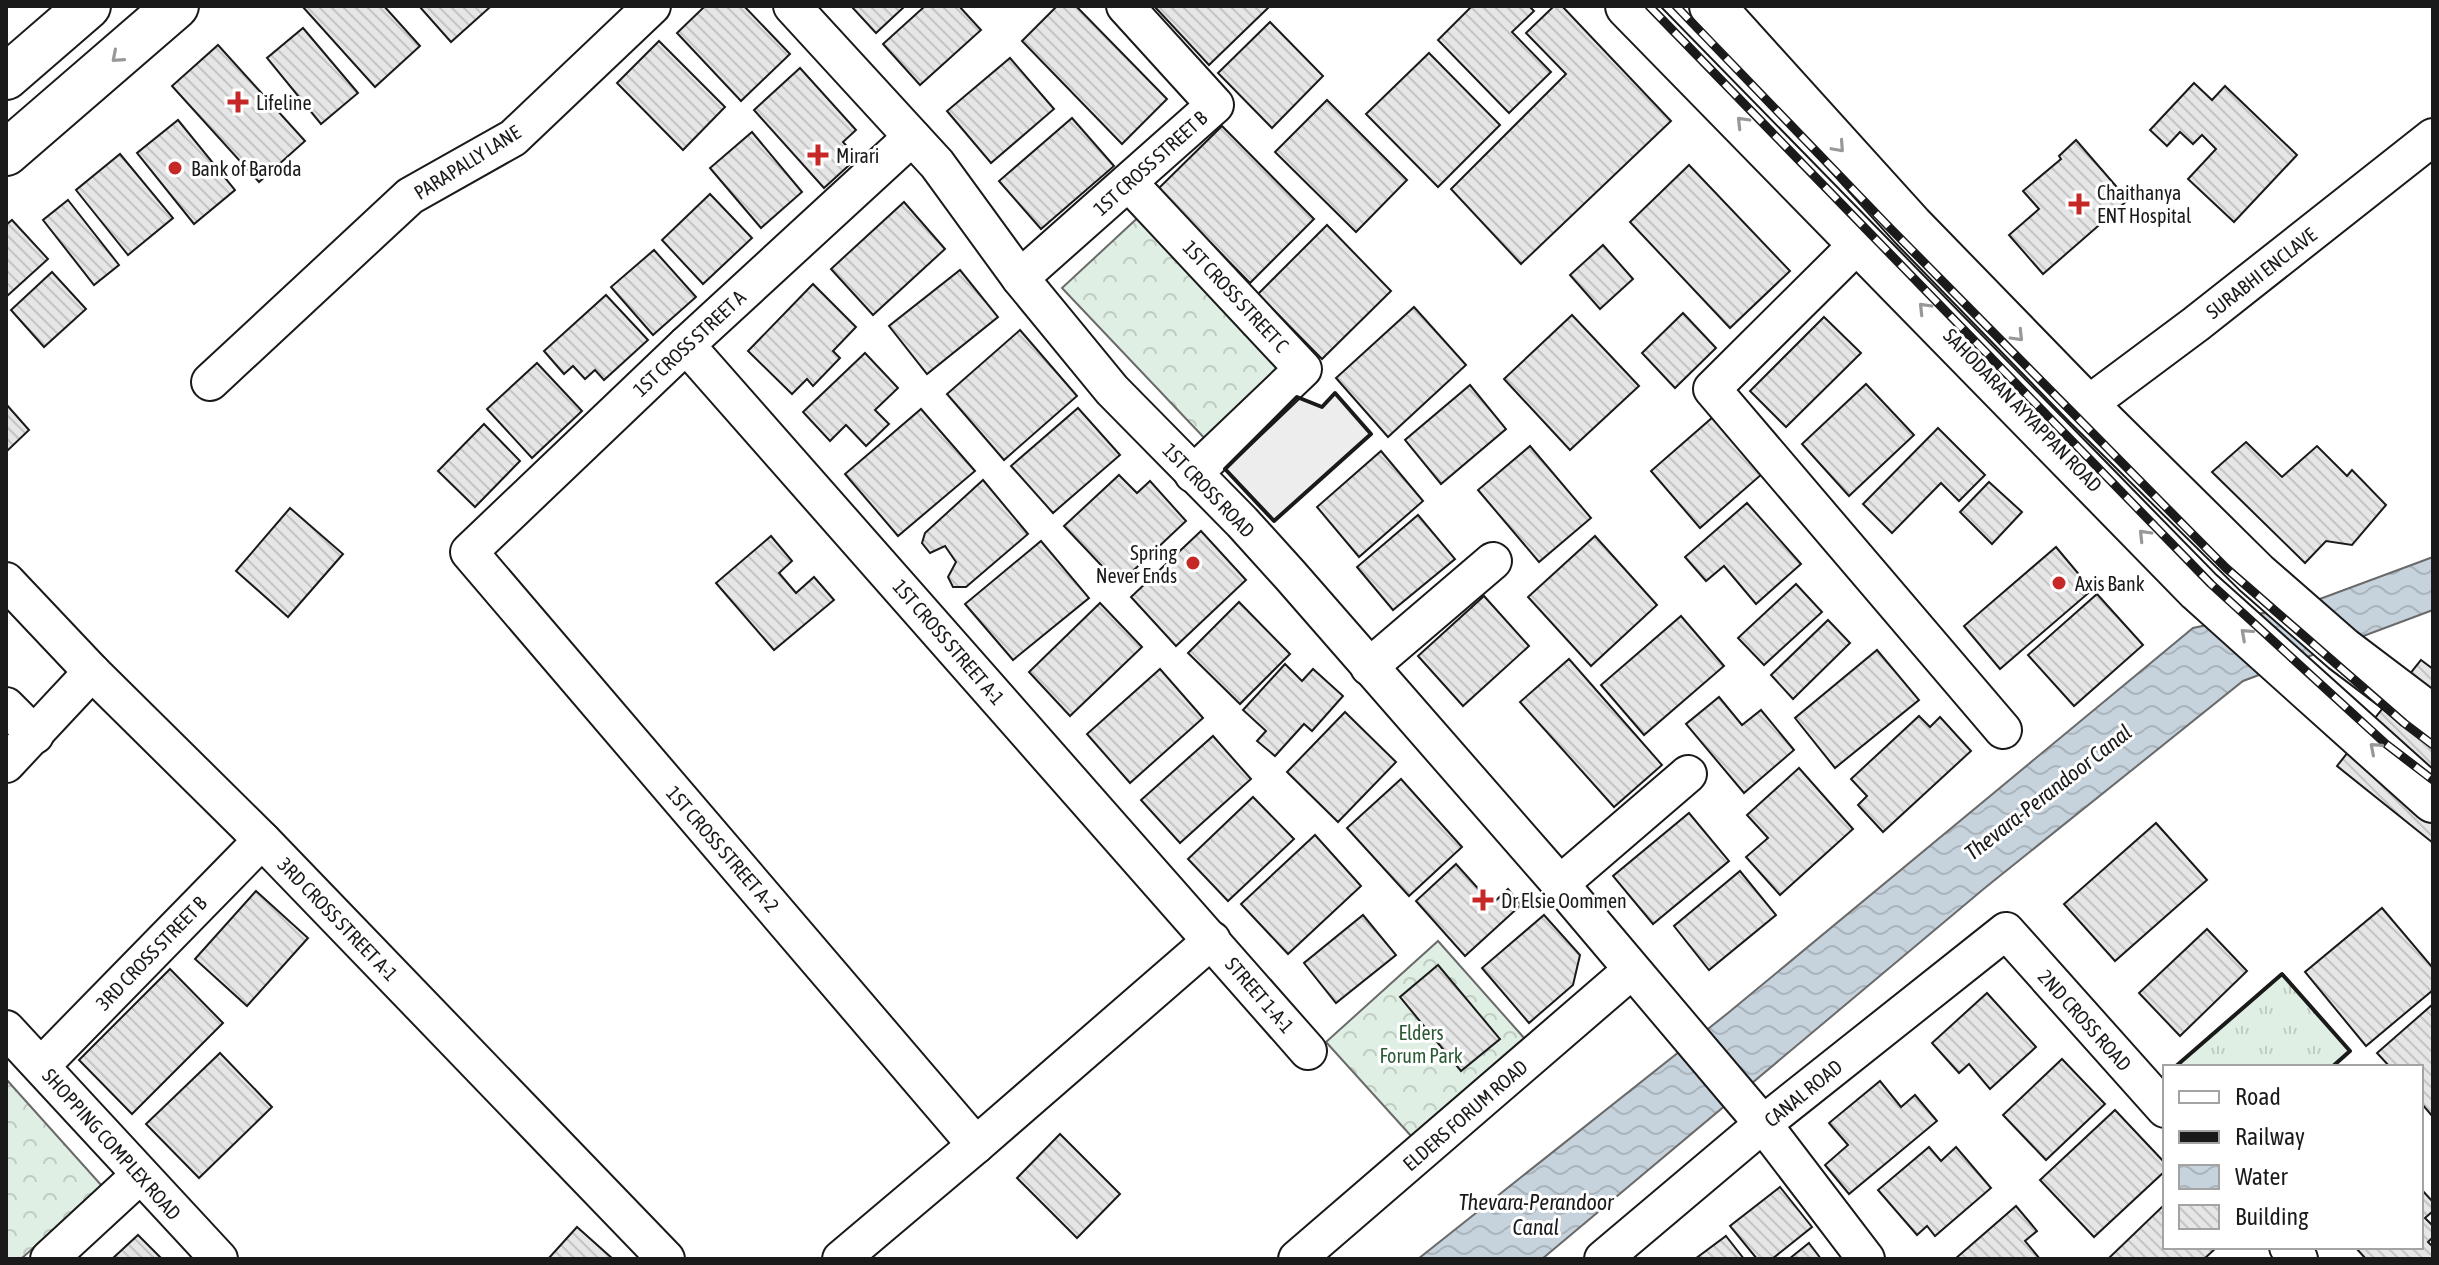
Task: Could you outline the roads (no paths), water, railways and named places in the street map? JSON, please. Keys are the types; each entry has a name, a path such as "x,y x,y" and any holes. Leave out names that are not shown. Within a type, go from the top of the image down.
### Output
{"main road":[{"path":"6,77 88,6"},
{"path":"6,153 176,6"},
{"name":"SAHODARAN AYYAPPAN ROAD","path":"1628,6 2199,590 2433,800"},
{"path":"1712,6 1911,226 2086,406 2256,574 2343,650 2433,718"}],"street":[{"name":"PARAPALLY LANE","path":"210,382 410,196 513,138 652,6"},
{"name":"1ST CROSS ROAD","path":"792,6 937,164 1020,278 1112,390 1271,554 1560,884 1763,1124 1866,1259"},
{"name":"1ST CROSS STREET B","path":"1020,278 1215,105 1125,6"},
{"name":"1ST CROSS STREET A","path":"469,552 686,345 912,137"},
{"name":"SURABHI ENCLAVE","path":"2086,406 2433,137"},
{"name":"1ST CROSS STREET C","path":"1129,183 1303,369 1193,474"},
{"path":"1860,242 1712,389 2003,730"},
{"name":"1ST CROSS STREET A-1","path":"686,345 1212,940"},
{"name":"1ST CROSS STREET A-2","path":"469,552 976,1145"},
{"path":"1369,667 1493,561"},
{"name":"3RD CROSS STREET A-1","path":"6,581 92,672 262,840 666,1259"},
{"path":"6,764 92,672"},
{"path":"6,706 35,735"},
{"path":"1560,884 1688,774"},
{"name":"3RD CROSS STREET B","path":"41,1066 262,840"},
{"name":"2ND CROSS ROAD","path":"2006,931 2163,1107"},
{"name":"CANAL ROAD","path":"1603,1259 1763,1124 2006,931"},
{"path":"851,1251 1212,940"},
{"name":"STREET 1-A-1","path":"1212,940 1308,1051"},
{"name":"ELDERS FORUM ROAD","path":"1297,1259 1632,970"},
{"name":"SHOPPING COMPLEX ROAD","path":"6,1029 219,1259"},
{"path":"49,1259 140,1175"}],"water":[{"name":"Thevara-Perandoor Canal","path":"2433,557 2433,610 2243,681 1986,887 1542,1259 1418,1259 1728,1013 2193,628 2309,603"}],"railway":[{"path":"1649,6 2211,584 2386,744 2433,780"},
{"path":"1676,6 2226,568 2433,745"}],"place":[{"name":"Lifeline","path":"238,102"},
{"name":"Mirari","path":"818,155"},
{"name":"Bank of Baroda","path":"175,168"},
{"name":"Chaithanya ENT Hospital","path":"2079,204"},
{"name":"Spring Never Ends","path":"1193,563"},
{"name":"Axis Bank","path":"2059,583"},
{"name":"Dr Elsie Oommen","path":"1483,900"}],"park label":[{"name":"Elders Forum Park","path":"1421,1044"}]}
